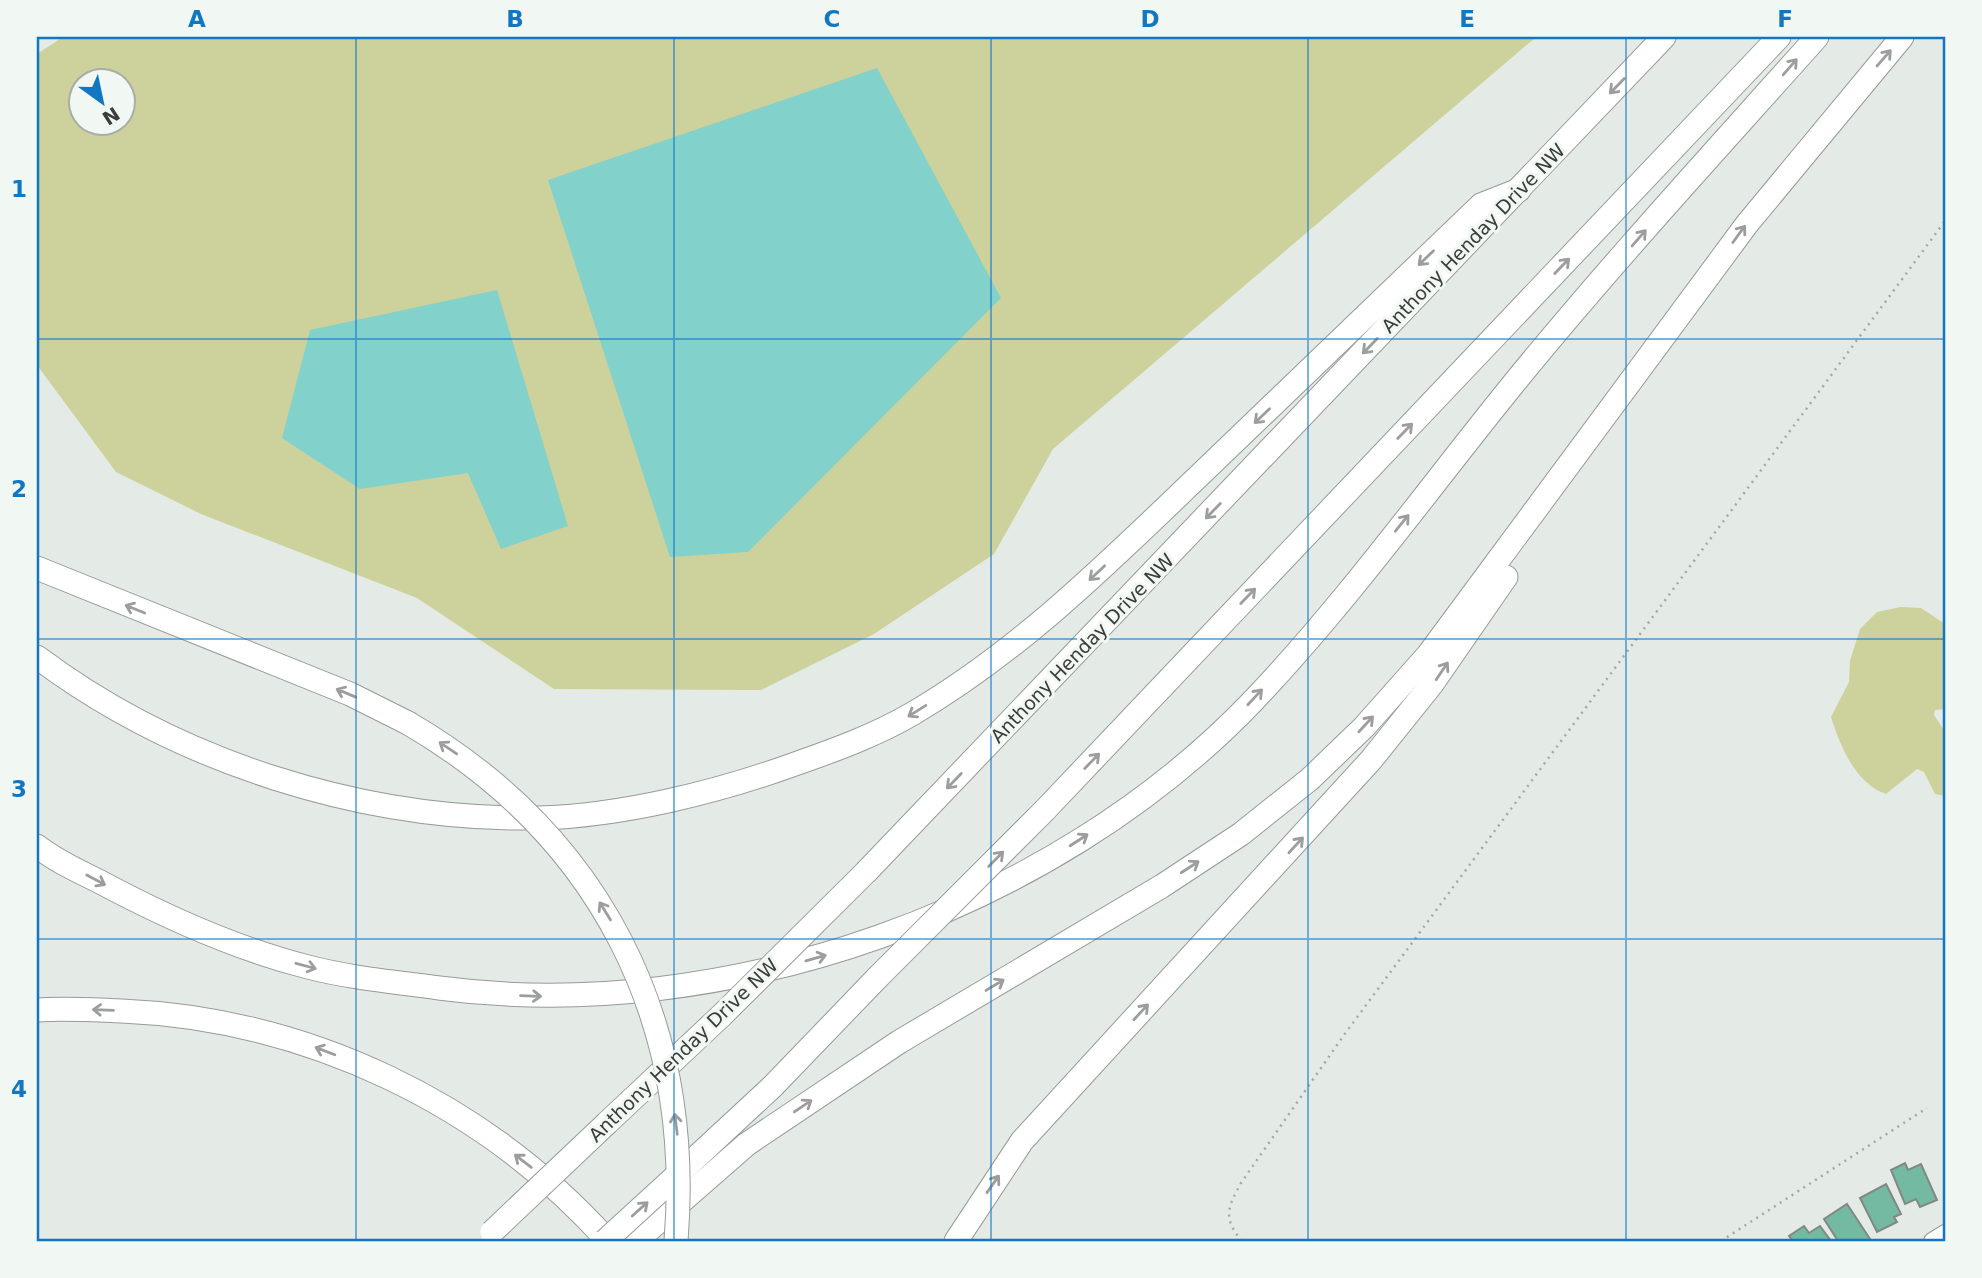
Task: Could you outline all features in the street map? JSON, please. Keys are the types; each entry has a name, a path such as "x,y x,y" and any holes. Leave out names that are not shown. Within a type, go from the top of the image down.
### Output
{"highway":[{"name":"Anthony Henday Drive NW","path":"487,1237 722,1015 867,871 1664,37"},
{"path":"636,1241 773,1086 1045,810 1779,37"},
{"path":"37,846 173,919 245,946 309,967 458,990 534,997 702,984 802,962 877,940 1020,874 1058,853 1184,763 1251,703 1333,608 1561,326 1817,37"},
{"path":"37,1010 158,1012 208,1020 265,1032 373,1069 481,1129 563,1192 607,1241 683,1185 899,1042 1162,886 1241,835 1310,779 1364,727 1428,654 1747,224 1902,37"},
{"path":"37,657 129,715 218,757 309,788 433,812 552,816 695,795 765,775 848,745 910,715 1026,635 1127,545 1482,205 1519,190"},
{"path":"956,1241 1022,1141 1321,818 1433,684 1649,371 1699,289"},
{"path":"37,568 350,694 408,723 490,778 558,845 609,916 652,1008 671,1087 680,1179 676,1241"}],"street":[{"path":"1932,1241 1945,1233"}],"path":[{"path":"1242,1241 1230,1227 1229,1214 1231,1200 1241,1183 1344,1035 1945,222"},
{"path":"1721,1241 1927,1108"}],"green space":[{"path":"63,37 1536,37 1053,449 994,554 874,634 761,690 554,689 417,598 201,514 116,472 37,365 37,54"},
{"path":"1901,607 1921,608 1945,624 1945,709 1935,710 1934,715 1945,732 1945,796 1935,794 1924,772 1917,769 1886,794 1875,789 1851,763 1831,717 1849,682 1850,661 1860,629 1877,612"}],"water":[{"path":"877,68 1001,298 748,552 670,557 548,180"},
{"path":"497,290 568,526 501,549 468,473 360,489 282,438 310,330"}],"building":[{"path":"1905,1163 1908,1170 1921,1164 1937,1200 1920,1207 1916,1199 1905,1204 1891,1170"},
{"path":"1886,1184 1901,1214 1894,1217 1897,1222 1877,1232 1860,1198"},
{"path":"1847,1204 1870,1239 1867,1241 1838,1241 1824,1219"},
{"path":"1804,1226 1809,1233 1820,1226 1831,1241 1793,1241 1789,1236"}]}
